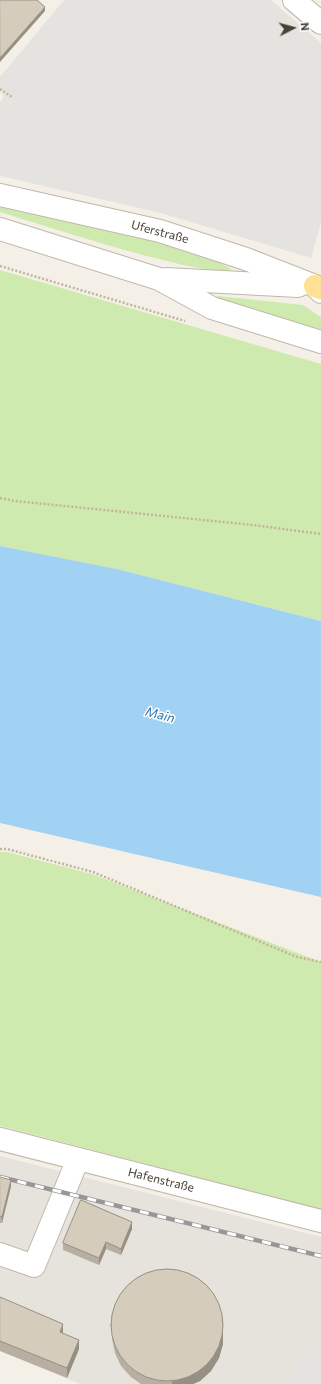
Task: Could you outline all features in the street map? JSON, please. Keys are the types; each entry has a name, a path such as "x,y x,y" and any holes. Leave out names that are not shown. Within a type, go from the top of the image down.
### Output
{"street":[{"path":"294,0 321,23"},
{"name":"Uferstraße","path":"0,195 160,231 246,259 319,289"},
{"name":"Uferstraße","path":"0,229 159,279 212,308 321,342"},
{"name":"Uferstraße","path":"159,279 319,289"},
{"name":"Hafenstraße","path":"0,1140 321,1221"},
{"path":"0,1254 34,1266 78,1159"}],"path":[{"path":"0,89 12,97"},
{"path":"0,266 188,322"},
{"path":"0,498 15,501 252,525 321,534"},
{"path":"0,849 7,849 93,872 297,957 321,962"}],"shaded area":[{"path":"64,0 271,0 321,43 321,223 311,258 161,213 0,176 0,102 4,96 0,91 0,77"},
{"path":"0,1156 321,1237 321,1384 80,1384 0,1351"},
{"path":"305,1345 321,1349 321,1384 288,1384"}],"green space":[{"path":"0,205 145,239 218,262 232,269 217,270 192,267 120,249 0,212"},
{"path":"0,270 321,364 321,621 117,569 0,546"},
{"path":"216,297 303,305 321,317 321,330 219,300"},
{"path":"0,852 7,852 92,874 321,962 321,1209 0,1126"}],"water":[{"name":"Main","path":"0,546 117,569 321,621 321,897 0,823"}],"building":[{"path":"0,0 37,0 45,7 0,58"},
{"path":"0,1177 11,1180 2,1217 0,1216"},
{"path":"81,1200 132,1222 121,1249 106,1242 99,1258 63,1243"},
{"path":"167,1269 188,1273 206,1286 219,1304 223,1325 219,1346 206,1364 188,1377 167,1381 146,1377 128,1364 115,1346 111,1325 115,1304 128,1286 146,1273"},
{"path":"0,1297 63,1324 60,1332 79,1340 67,1368 0,1341"}],"railway":[{"path":"0,1177 321,1256"}]}
